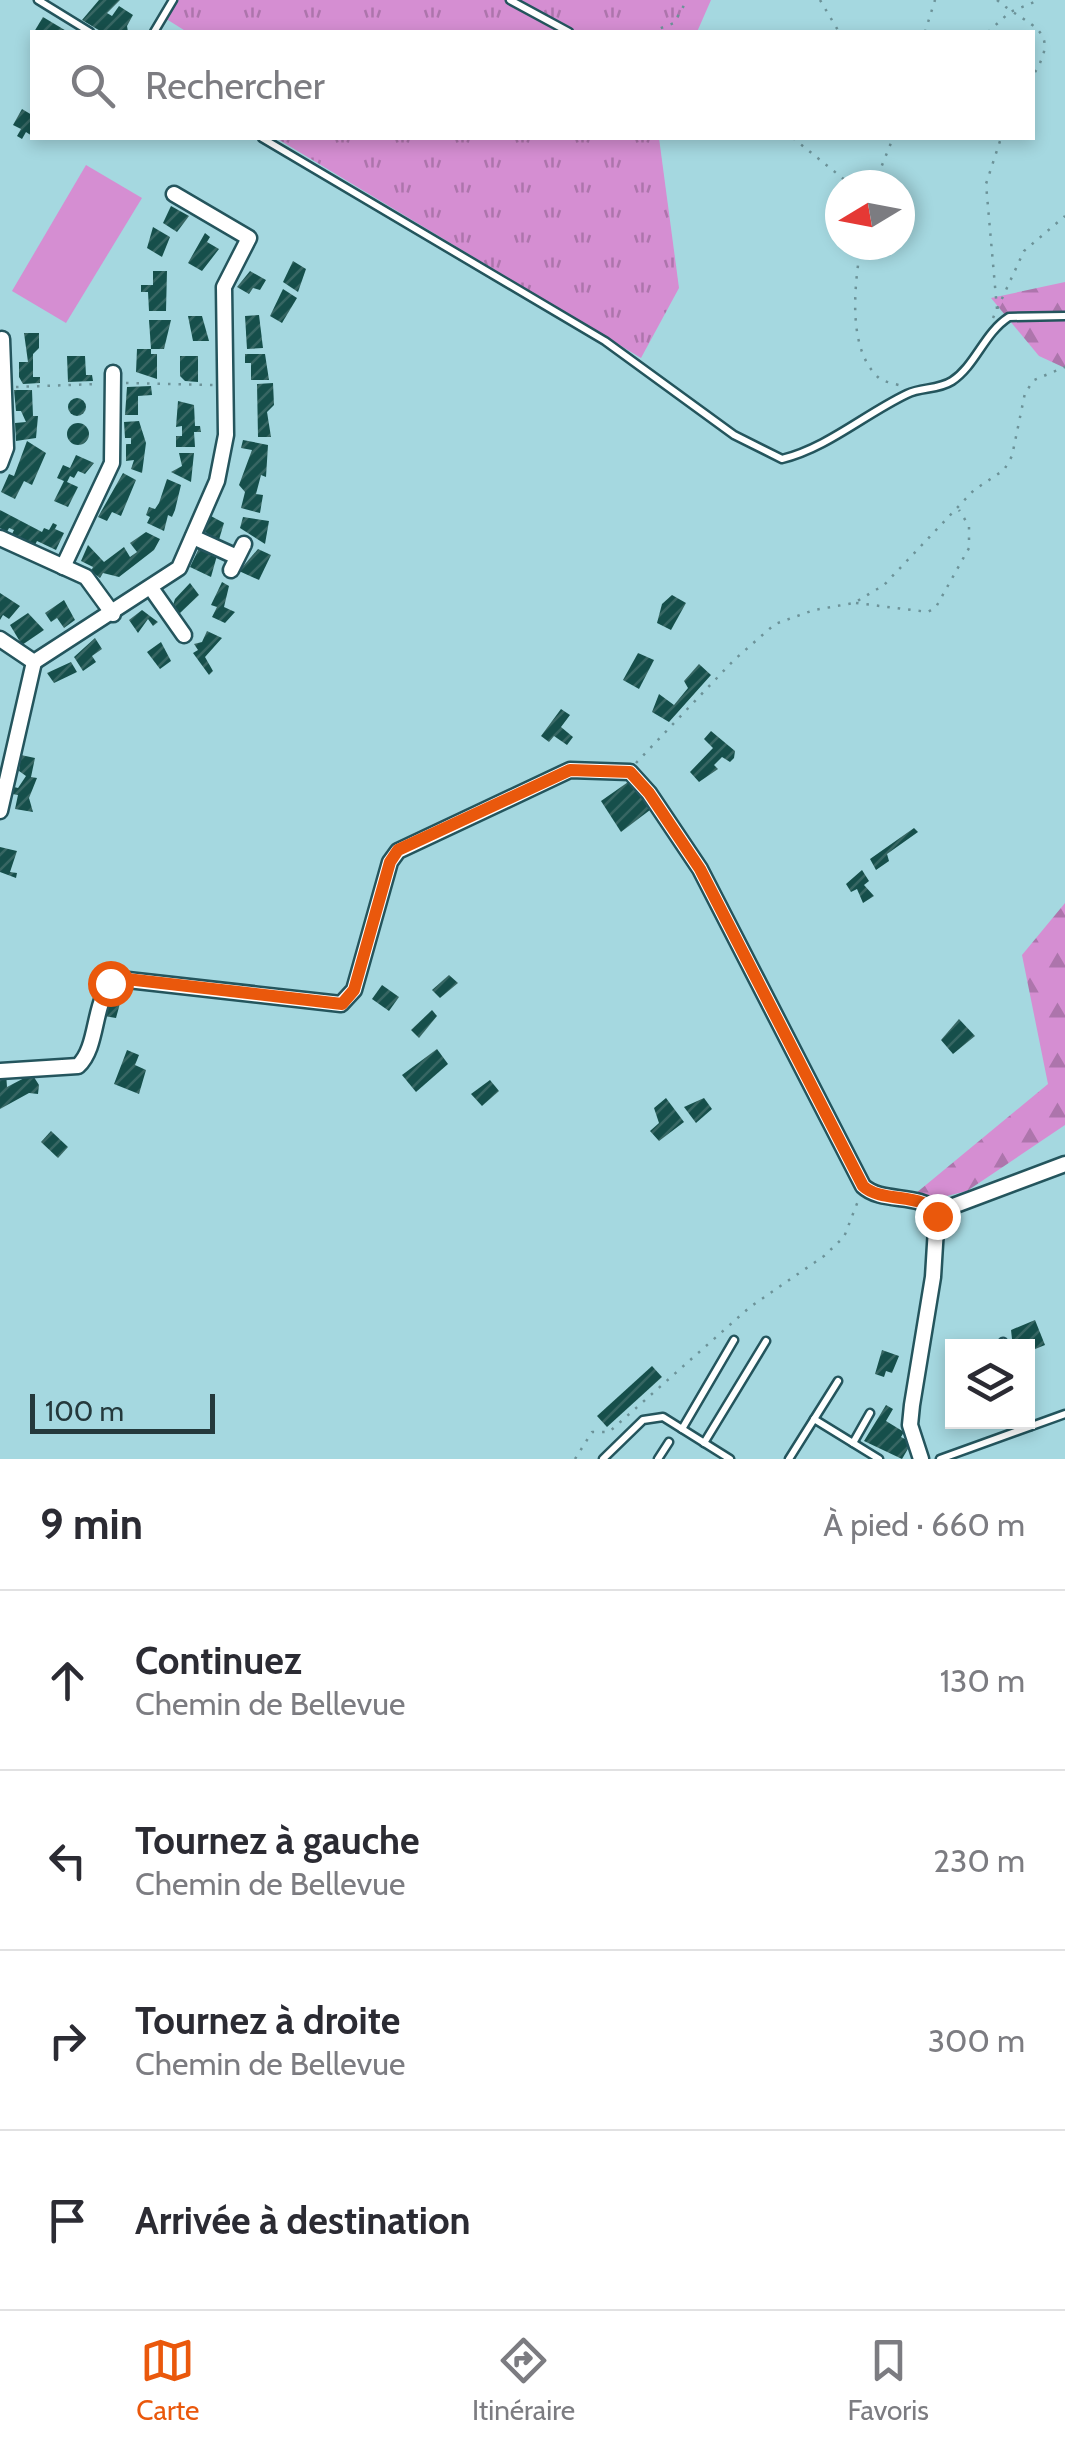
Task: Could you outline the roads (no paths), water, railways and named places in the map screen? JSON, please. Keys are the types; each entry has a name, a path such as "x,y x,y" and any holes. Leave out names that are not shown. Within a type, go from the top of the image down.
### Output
{"street":[{"path":"0,811 34,662 179,568 217,481 226,435 224,287 248,238 174,194"},
{"path":"0,464 6,448 2,340"},
{"path":"63,567 112,464 113,373"},
{"path":"193,536 237,557"},
{"path":"0,538 96,586 113,614"},
{"path":"151,588 184,635"},
{"path":"0,639 34,662"},
{"path":"0,1071 78,1066 86,1058 106,990 118,978 342,1004 354,990 390,862 398,850 570,770 630,772 649,793 700,869 866,1191 926,1204 936,1212"},
{"path":"936,1212 1065,1164"},
{"path":"921,1459 910,1424 933,1278 936,1212"}],"lane":[{"path":"38,0 87,30"},
{"path":"155,30 173,0"},
{"path":"510,0 565,30"},
{"path":"265,140 606,341 734,435 782,459 805,454 912,390 939,387 954,379 982,342 1009,317 1065,316"},
{"path":"682,1428 734,1340"},
{"path":"704,1443 766,1340"},
{"path":"789,1459 838,1381"},
{"path":"852,1443 870,1413"},
{"path":"1035,1425 1065,1414"},
{"path":"603,1459 644,1420 663,1416 730,1459"},
{"path":"814,1420 879,1459"},
{"path":"940,1459 1023,1429"},
{"path":"658,1459 669,1442"}]}
